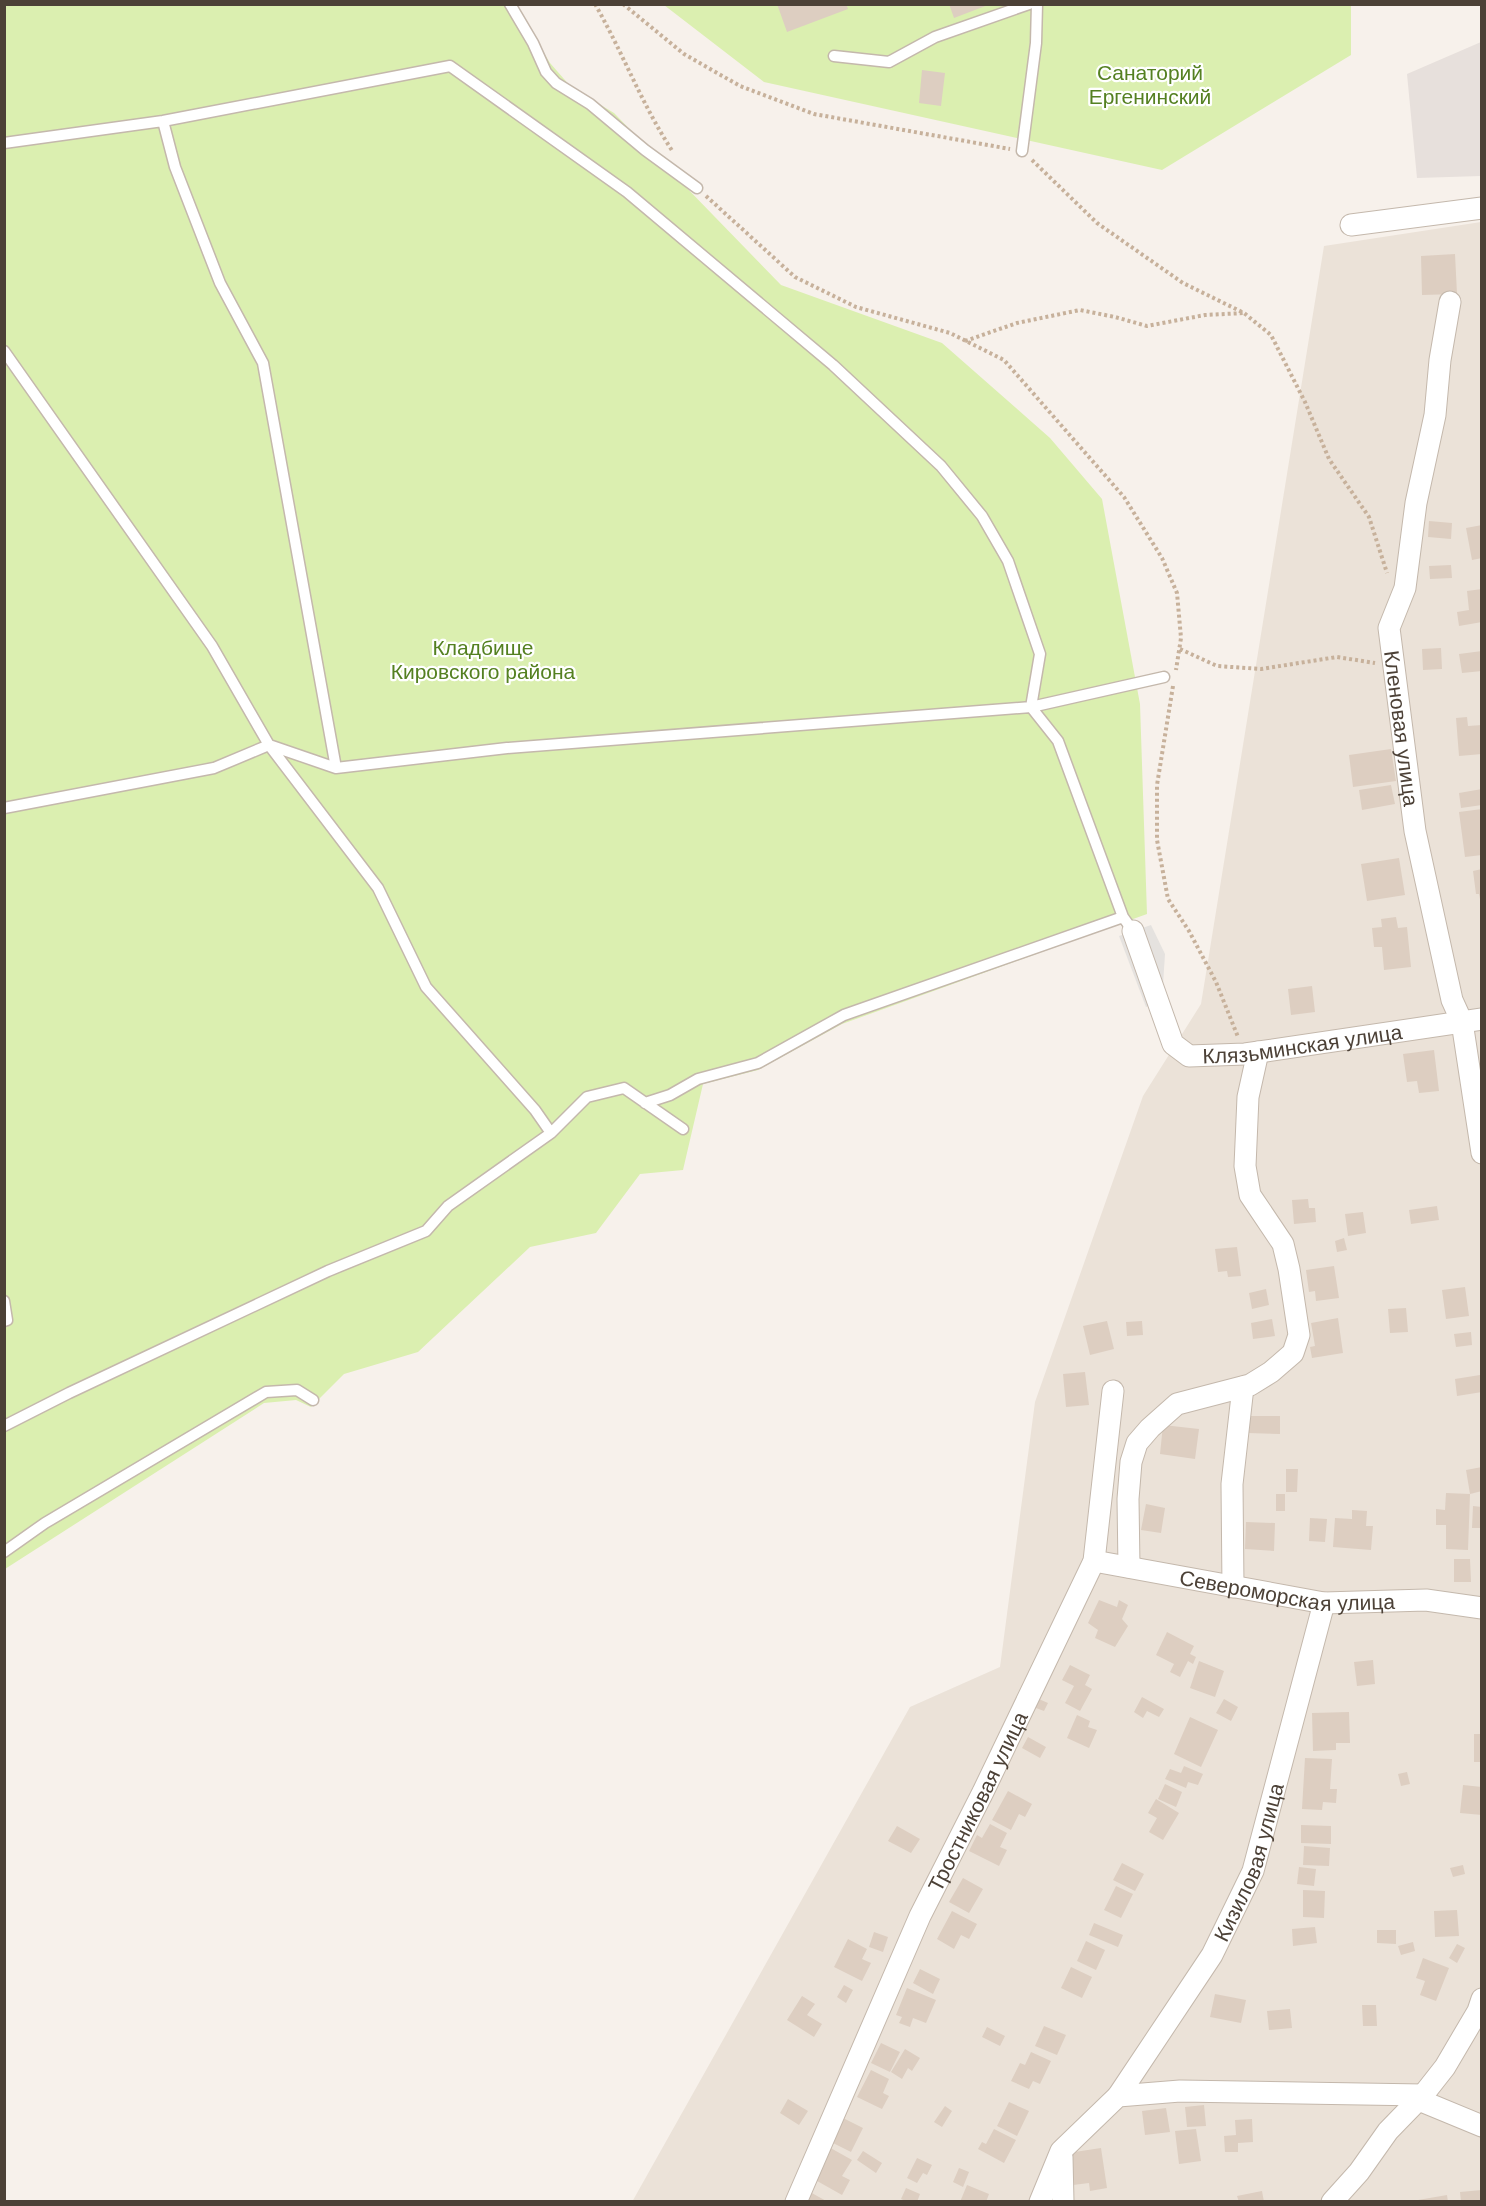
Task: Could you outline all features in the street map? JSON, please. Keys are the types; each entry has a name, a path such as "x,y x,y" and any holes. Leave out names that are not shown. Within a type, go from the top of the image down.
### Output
{"street":[{"path":"1351,225 1482,208"},
{"name":"Кленовая улица","path":"1450,303 1440,360 1435,415 1416,503 1405,588 1389,628 1415,831 1452,1000 1472,1020 1482,1153"},
{"name":"Клязьминская улица","path":"1128,924 1173,1044 1189,1056 1251,1053 1472,1020"},
{"path":"1129,1567 1129,1490 1131,1462 1137,1443 1177,1404 1250,1385 1271,1372 1293,1353 1299,1335 1283,1244 1250,1195 1245,1166 1251,1053"},
{"path":"1233,1587 1232,1484 1243,1387"},
{"name":"Тростниковая улица","path":"796,2202 920,1916 1094,1560 1113,1391"},
{"name":"Североморская улица","path":"1094,1560 1324,1603 1426,1600 1482,1608"},
{"name":"Кизиловая улица","path":"1040,2202 1061,2151 1118,2096 1212,1955 1253,1871 1324,1603"},
{"path":"1332,2202 1359,2172 1388,2131 1421,2098 1445,2067 1478,2011 1482,1999"},
{"path":"1118,2096 1179,2091 1421,2098 1482,2126"},
{"path":"1061,2151 1063,2202"}],"lane":[{"path":"510,4 533,43 546,72 556,82 590,104 645,150 697,188"},
{"path":"1022,151 1036,43 1037,4"},
{"path":"834,56 889,62 935,37 1023,5"},
{"path":"4,143 163,121 450,66 627,192 833,365 941,466 982,516 1008,561 1040,654 1031,707 1058,741 1128,924 844,1015 758,1063 698,1079 670,1095 645,1103"},
{"path":"163,121 175,167 220,283 263,363 336,768"},
{"path":"4,351 212,646 269,745 378,888 426,987 536,1110 551,1133"},
{"path":"4,808 214,768 269,745 336,768 507,748 1031,707 1164,677"},
{"path":"4,1426 328,1271 426,1231 448,1206 551,1133 587,1097 624,1088 683,1129"},
{"path":"4,1301 7,1320 4,1321"},
{"path":"4,1552 45,1523 266,1392 297,1390 313,1400"}],"path":[{"path":"595,4 609,28 631,78 662,135 680,161"},
{"path":"623,4 684,54 740,86 814,114 1022,151 1097,223 1183,284 1244,313 1271,335 1305,402 1329,459 1369,517 1388,578"},
{"path":"697,188 795,277 856,307 950,333 1004,360 1124,497 1162,558 1177,593 1181,638 1176,672"},
{"path":"965,341 1017,323 1080,310 1147,326 1205,315 1244,313"},
{"path":"1180,649 1217,666 1261,669 1337,657 1394,667"},
{"path":"1174,683 1157,785 1157,840 1168,899 1189,931 1251,1053"}],"shaded area":[{"path":"1481,42 1481,176 1417,178 1407,74"},
{"path":"1481,222 1481,2201 632,2202 910,1707 1000,1667 1035,1402 1143,1096 1201,1004 1324,246"},
{"path":"1151,925 1165,954 1162,1000 1146,1007 1119,936"}],"green space":[{"name":"Кладбище Кировского района","path":"5,5 515,5 550,63 571,87 614,113 781,285 942,343 1050,438 1102,499 1140,704 1147,914 842,1024 758,1070 703,1084 683,1170 640,1174 596,1233 530,1247 418,1352 344,1374 311,1407 296,1400 264,1403 5,1569"},
{"name":"Санаторий Ергенинский","path":"664,5 1351,5 1351,55 1162,170 764,82"}],"building":[{"path":"777,4 846,4 848,9 787,32"},
{"path":"949,4 988,4 988,5 954,18"},
{"path":"922,70 945,73 941,106 919,103"},
{"path":"1455,254 1457,294 1422,295 1421,256"},
{"path":"1429,521 1452,523 1451,539 1428,537"},
{"path":"1482,525 1482,558 1472,560 1466,528"},
{"path":"1451,565 1452,578 1430,579 1429,566"},
{"path":"1482,589 1482,622 1459,626 1457,612 1469,610 1467,591"},
{"path":"1441,648 1442,669 1423,670 1422,649"},
{"path":"1482,651 1482,671 1462,673 1459,654"},
{"path":"1467,717 1468,726 1482,725 1482,754 1459,756 1456,718"},
{"path":"1391,749 1396,781 1353,787 1349,755"},
{"path":"1391,785 1395,804 1362,810 1359,790"},
{"path":"1482,789 1482,805 1461,808 1459,793"},
{"path":"1482,809 1482,855 1465,857 1459,812"},
{"path":"1399,858 1405,895 1367,901 1361,864"},
{"path":"1482,869 1482,899 1480,899 1479,894 1476,894 1473,871"},
{"path":"1396,917 1398,928 1407,927 1411,967 1384,970 1382,947 1374,947 1372,928 1382,927 1381,919"},
{"path":"1312,986 1315,1012 1291,1015 1288,989"},
{"path":"1434,1050 1439,1091 1419,1093 1417,1081 1407,1082 1403,1054"},
{"path":"1308,1199 1309,1208 1315,1208 1316,1222 1294,1224 1292,1200"},
{"path":"1437,1206 1439,1220 1411,1224 1409,1210"},
{"path":"1363,1212 1366,1233 1348,1236 1345,1214"},
{"path":"1344,1238 1347,1250 1337,1252 1335,1241"},
{"path":"1237,1247 1241,1276 1228,1277 1227,1271 1218,1272 1215,1249"},
{"path":"1334,1266 1339,1298 1316,1301 1315,1291 1309,1292 1306,1270"},
{"path":"1465,1287 1469,1316 1446,1319 1442,1290"},
{"path":"1266,1289 1269,1305 1252,1309 1249,1293"},
{"path":"1406,1308 1408,1332 1390,1333 1388,1309"},
{"path":"1338,1318 1343,1353 1312,1358 1310,1347 1315,1346 1311,1323"},
{"path":"1272,1319 1275,1336 1253,1339 1251,1323"},
{"path":"1107,1321 1114,1349 1090,1355 1083,1326"},
{"path":"1142,1321 1143,1335 1127,1336 1126,1322"},
{"path":"1471,1332 1472,1345 1456,1347 1454,1334"},
{"path":"1085,1372 1089,1405 1066,1407 1063,1374"},
{"path":"1480,1375 1482,1392 1457,1396 1455,1379"},
{"path":"1247,1416 1280,1416 1280,1434 1247,1433"},
{"path":"1163,1425 1199,1429 1195,1459 1160,1454"},
{"path":"1482,1467 1482,1491 1470,1494 1466,1470"},
{"path":"1286,1469 1298,1469 1297,1492 1286,1492"},
{"path":"1446,1493 1470,1494 1468,1550 1446,1549 1446,1525 1436,1525 1436,1509 1445,1510"},
{"path":"1276,1494 1285,1494 1285,1511 1276,1511"},
{"path":"1146,1504 1165,1508 1161,1533 1141,1530"},
{"path":"1473,1506 1482,1507 1482,1528 1472,1528"},
{"path":"1352,1510 1367,1511 1366,1526 1373,1526 1371,1550 1333,1547 1335,1518 1352,1519"},
{"path":"1310,1518 1327,1519 1325,1542 1309,1541"},
{"path":"1246,1522 1275,1523 1274,1551 1245,1549"},
{"path":"1454,1559 1470,1559 1471,1582 1454,1582"},
{"path":"1099,1600 1117,1607 1119,1600 1128,1605 1122,1619 1128,1626 1115,1647 1095,1638 1098,1630 1088,1623"},
{"path":"1167,1632 1194,1646 1190,1654 1196,1657 1193,1664 1188,1661 1180,1677 1170,1672 1174,1664 1156,1655"},
{"path":"1373,1660 1375,1684 1357,1686 1354,1662"},
{"path":"1199,1661 1224,1671 1215,1697 1190,1688"},
{"path":"1070,1665 1090,1675 1085,1685 1092,1689 1080,1711 1065,1703 1074,1686 1062,1680"},
{"path":"1032,1696 1048,1703 1044,1711 1028,1705"},
{"path":"1142,1697 1164,1709 1159,1717 1147,1711 1143,1718 1134,1712"},
{"path":"1224,1699 1238,1707 1231,1721 1216,1713"},
{"path":"1349,1712 1350,1743 1336,1743 1336,1750 1313,1751 1312,1713"},
{"path":"1077,1715 1090,1721 1088,1727 1097,1730 1089,1748 1067,1738"},
{"path":"1190,1717 1218,1730 1201,1767 1174,1754"},
{"path":"1474,1734 1482,1734 1482,1762 1474,1762"},
{"path":"1028,1737 1046,1747 1040,1758 1022,1748"},
{"path":"1305,1758 1332,1759 1330,1789 1337,1789 1336,1803 1323,1802 1322,1810 1302,1809"},
{"path":"1184,1766 1203,1774 1198,1785 1188,1782 1186,1788 1165,1779 1170,1769 1181,1773"},
{"path":"1407,1772 1410,1784 1401,1786 1398,1774"},
{"path":"1165,1784 1182,1792 1176,1807 1158,1799"},
{"path":"1463,1785 1482,1787 1482,1815 1460,1813"},
{"path":"1008,1791 1032,1804 1025,1817 1019,1814 1011,1830 992,1820"},
{"path":"1156,1799 1179,1813 1163,1840 1149,1832 1157,1818 1148,1813"},
{"path":"990,1824 1007,1833 1000,1847 1007,1850 999,1866 969,1851 977,1835 982,1838"},
{"path":"1301,1825 1331,1826 1331,1844 1301,1843"},
{"path":"897,1826 920,1839 911,1853 888,1841"},
{"path":"1304,1846 1330,1848 1329,1866 1303,1865"},
{"path":"1122,1863 1144,1874 1135,1891 1113,1880"},
{"path":"1463,1865 1465,1874 1453,1877 1450,1868"},
{"path":"1299,1867 1316,1869 1314,1886 1297,1884"},
{"path":"963,1878 983,1889 969,1913 949,1902"},
{"path":"1116,1886 1133,1894 1121,1918 1104,1910"},
{"path":"1303,1890 1325,1891 1324,1918 1303,1917"},
{"path":"1457,1910 1459,1936 1435,1937 1434,1911"},
{"path":"952,1911 977,1924 969,1939 961,1935 954,1949 937,1939"},
{"path":"1094,1923 1123,1935 1118,1947 1089,1935"},
{"path":"1315,1927 1317,1943 1293,1946 1292,1929"},
{"path":"1377,1930 1396,1930 1396,1944 1377,1943"},
{"path":"874,1932 888,1937 883,1952 869,1947"},
{"path":"848,1939 867,1949 862,1959 871,1963 862,1981 834,1967"},
{"path":"1086,1941 1105,1950 1096,1970 1077,1961"},
{"path":"1413,1942 1415,1951 1401,1955 1398,1946"},
{"path":"1457,1944 1465,1948 1457,1963 1449,1958"},
{"path":"1423,1958 1449,1968 1436,2001 1420,1995 1425,1981 1416,1978"},
{"path":"1071,1967 1092,1977 1082,1998 1061,1988"},
{"path":"920,1969 940,1979 933,1994 913,1983"},
{"path":"844,1985 853,1990 846,2003 837,1997"},
{"path":"907,1988 936,2000 926,2023 913,2018 910,2027 899,2023 902,2017 896,2015"},
{"path":"1215,1994 1246,2000 1241,2023 1210,2017"},
{"path":"802,1996 815,2004 807,2015 822,2024 814,2037 787,2020"},
{"path":"1362,2005 1376,2005 1377,2026 1363,2026"},
{"path":"1290,2009 1292,2028 1269,2030 1267,2011"},
{"path":"1044,2026 1066,2035 1057,2055 1035,2046"},
{"path":"987,2027 1005,2036 1000,2046 982,2037"},
{"path":"881,2043 900,2052 890,2072 871,2063"},
{"path":"905,2049 920,2058 912,2071 908,2068 902,2079 891,2072"},
{"path":"1031,2052 1051,2061 1040,2084 1033,2081 1029,2089 1011,2081 1020,2063 1025,2065"},
{"path":"871,2070 889,2079 883,2093 889,2096 882,2109 857,2097"},
{"path":"788,2099 808,2111 799,2125 780,2113"},
{"path":"1009,2102 1029,2111 1017,2136 997,2126"},
{"path":"1204,2105 1206,2126 1187,2127 1185,2107"},
{"path":"945,2106 952,2111 942,2127 934,2122"},
{"path":"1166,2108 1170,2132 1145,2135 1142,2111"},
{"path":"843,2118 863,2128 851,2152 831,2142"},
{"path":"1252,2119 1253,2142 1238,2143 1238,2152 1225,2152 1224,2136 1236,2135 1235,2120"},
{"path":"994,2129 1016,2140 1004,2163 978,2149 982,2142 986,2144"},
{"path":"1196,2129 1201,2161 1179,2164 1175,2131"},
{"path":"827,2146 852,2160 842,2176 850,2180 842,2195 810,2177"},
{"path":"1101,2148 1107,2188 1090,2191 1089,2183 1073,2185 1068,2153"},
{"path":"863,2151 882,2163 876,2173 857,2160"},
{"path":"917,2158 932,2165 927,2175 923,2173 917,2183 907,2178"},
{"path":"959,2168 969,2172 963,2187 953,2182"},
{"path":"967,2185 989,2194 986,2202 960,2202"},
{"path":"906,2188 920,2194 917,2202 901,2199"},
{"path":"1482,2190 1482,2202 1461,2202 1460,2192"},
{"path":"1262,2191 1264,2202 1239,2202 1237,2196"},
{"path":"810,2192 828,2202 806,2202"},
{"path":"1447,2195 1448,2202 1418,2202 1418,2200"}]}
